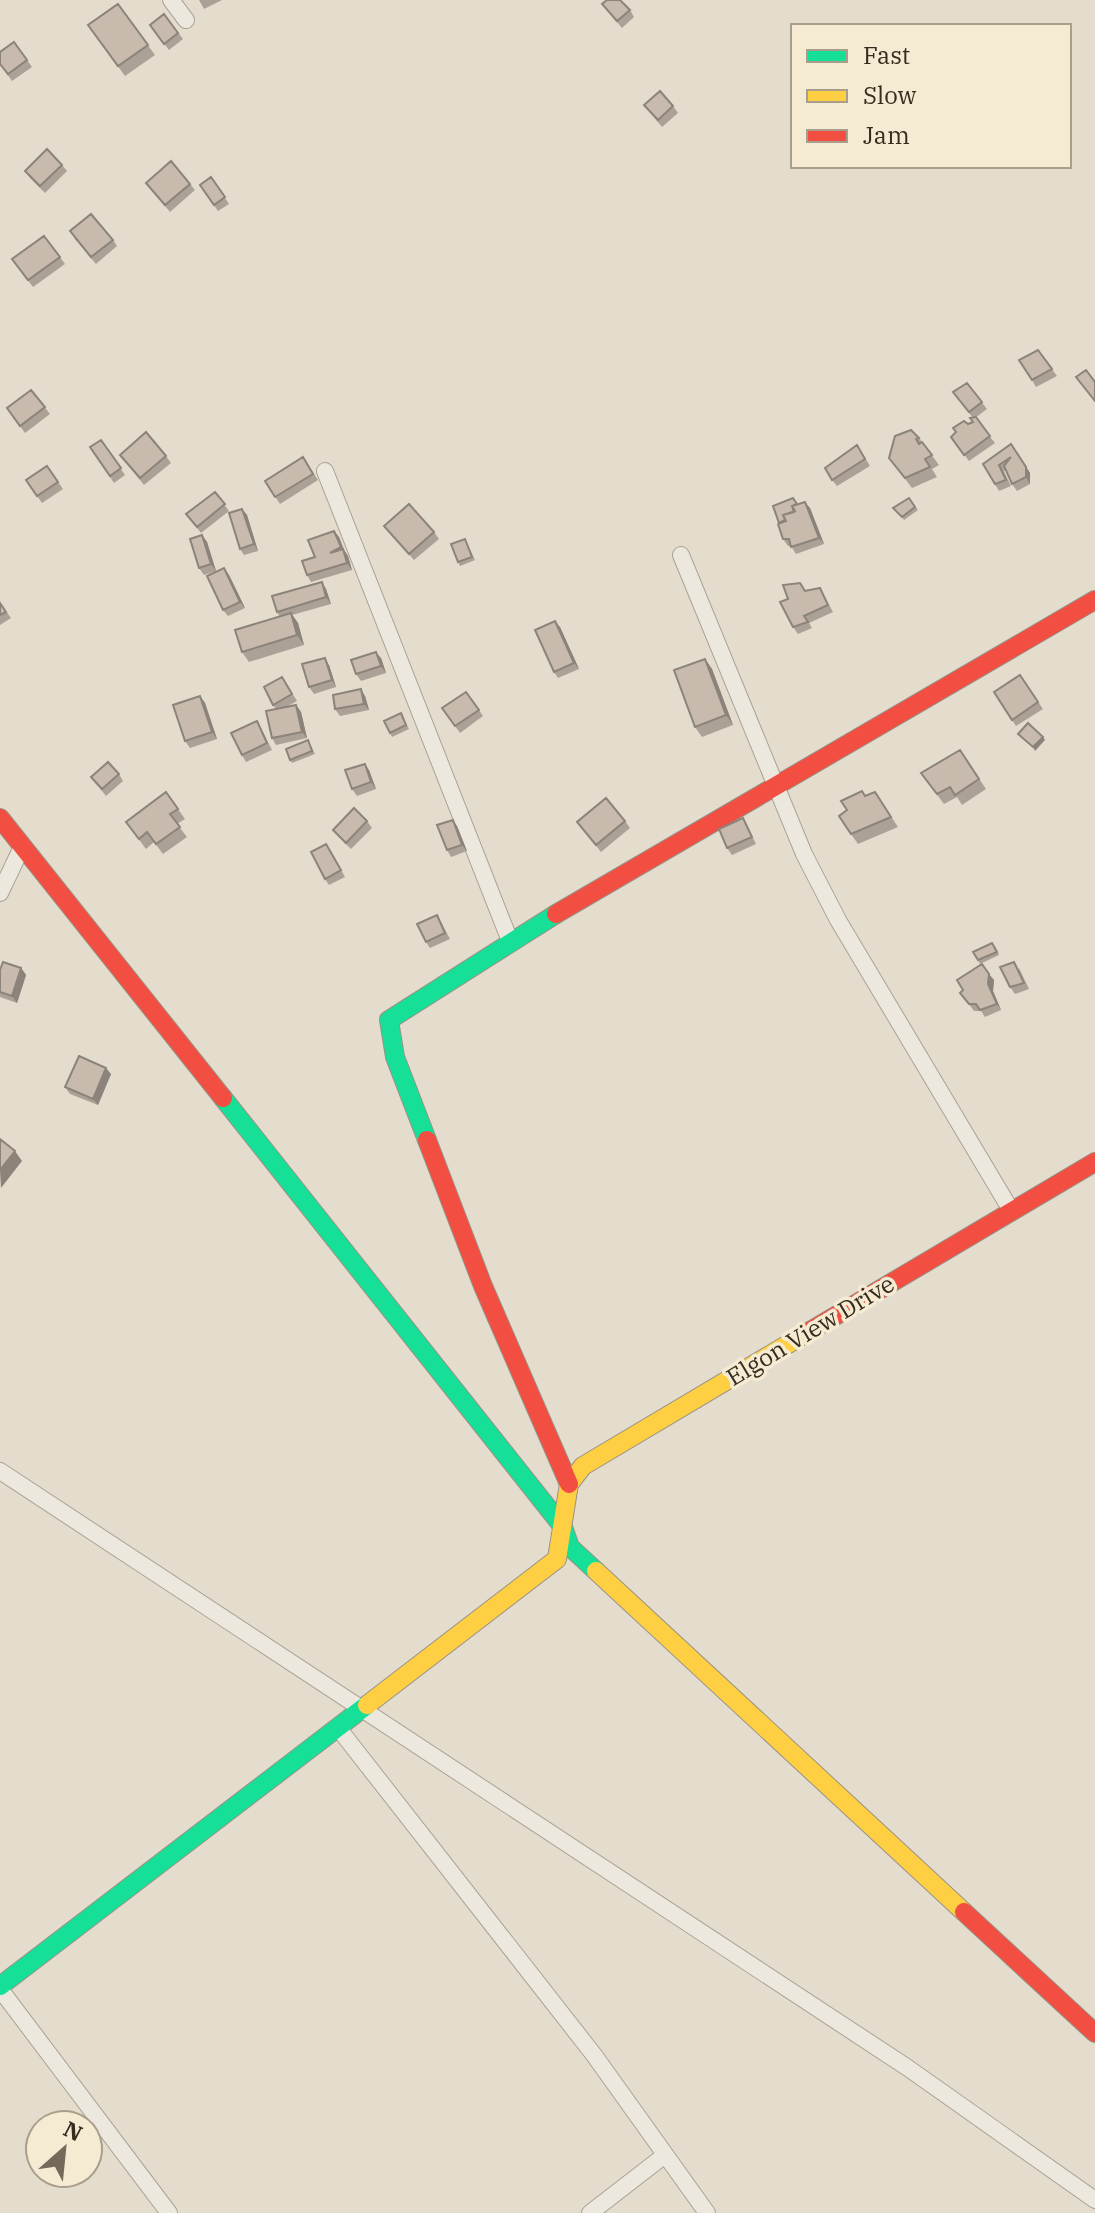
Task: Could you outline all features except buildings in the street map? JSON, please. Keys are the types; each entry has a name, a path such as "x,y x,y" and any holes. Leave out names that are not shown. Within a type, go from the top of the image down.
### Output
{"street":[{"path":"171,0 186,20"},
{"path":"325,471 510,941"},
{"path":"681,555 774,787 838,920 1012,1212"},
{"path":"169,2213 0,1987 557,1559 563,1527 569,1484 483,1286 389,1035 389,1020 401,1009 510,941 1095,600"},
{"path":"0,818 563,1527 570,1547 1095,2033"},
{"path":"0,893 22,847"},
{"name":"Elgon View Drive","path":"569,1484 583,1466 1095,1162"},
{"path":"0,1471 908,2068 1095,2200"},
{"path":"339,1729 594,2055 707,2213"},
{"path":"590,2213 665,2155"}],"traffic: fast":[{"path":"427,1140 395,1057 389,1020 556,914"},
{"path":"223,1098 563,1527 570,1547 596,1571"},
{"path":"0,1986 367,1705"}],"traffic: slow":[{"path":"367,1705 557,1559 569,1484 583,1466 810,1331"},
{"path":"596,1571 964,1912"}],"traffic: jam":[{"path":"556,914 1095,600"},
{"path":"0,818 223,1098"},
{"path":"427,1140 483,1286 569,1484"},
{"path":"810,1331 1095,1162"},
{"path":"964,1912 1095,2033"}]}
